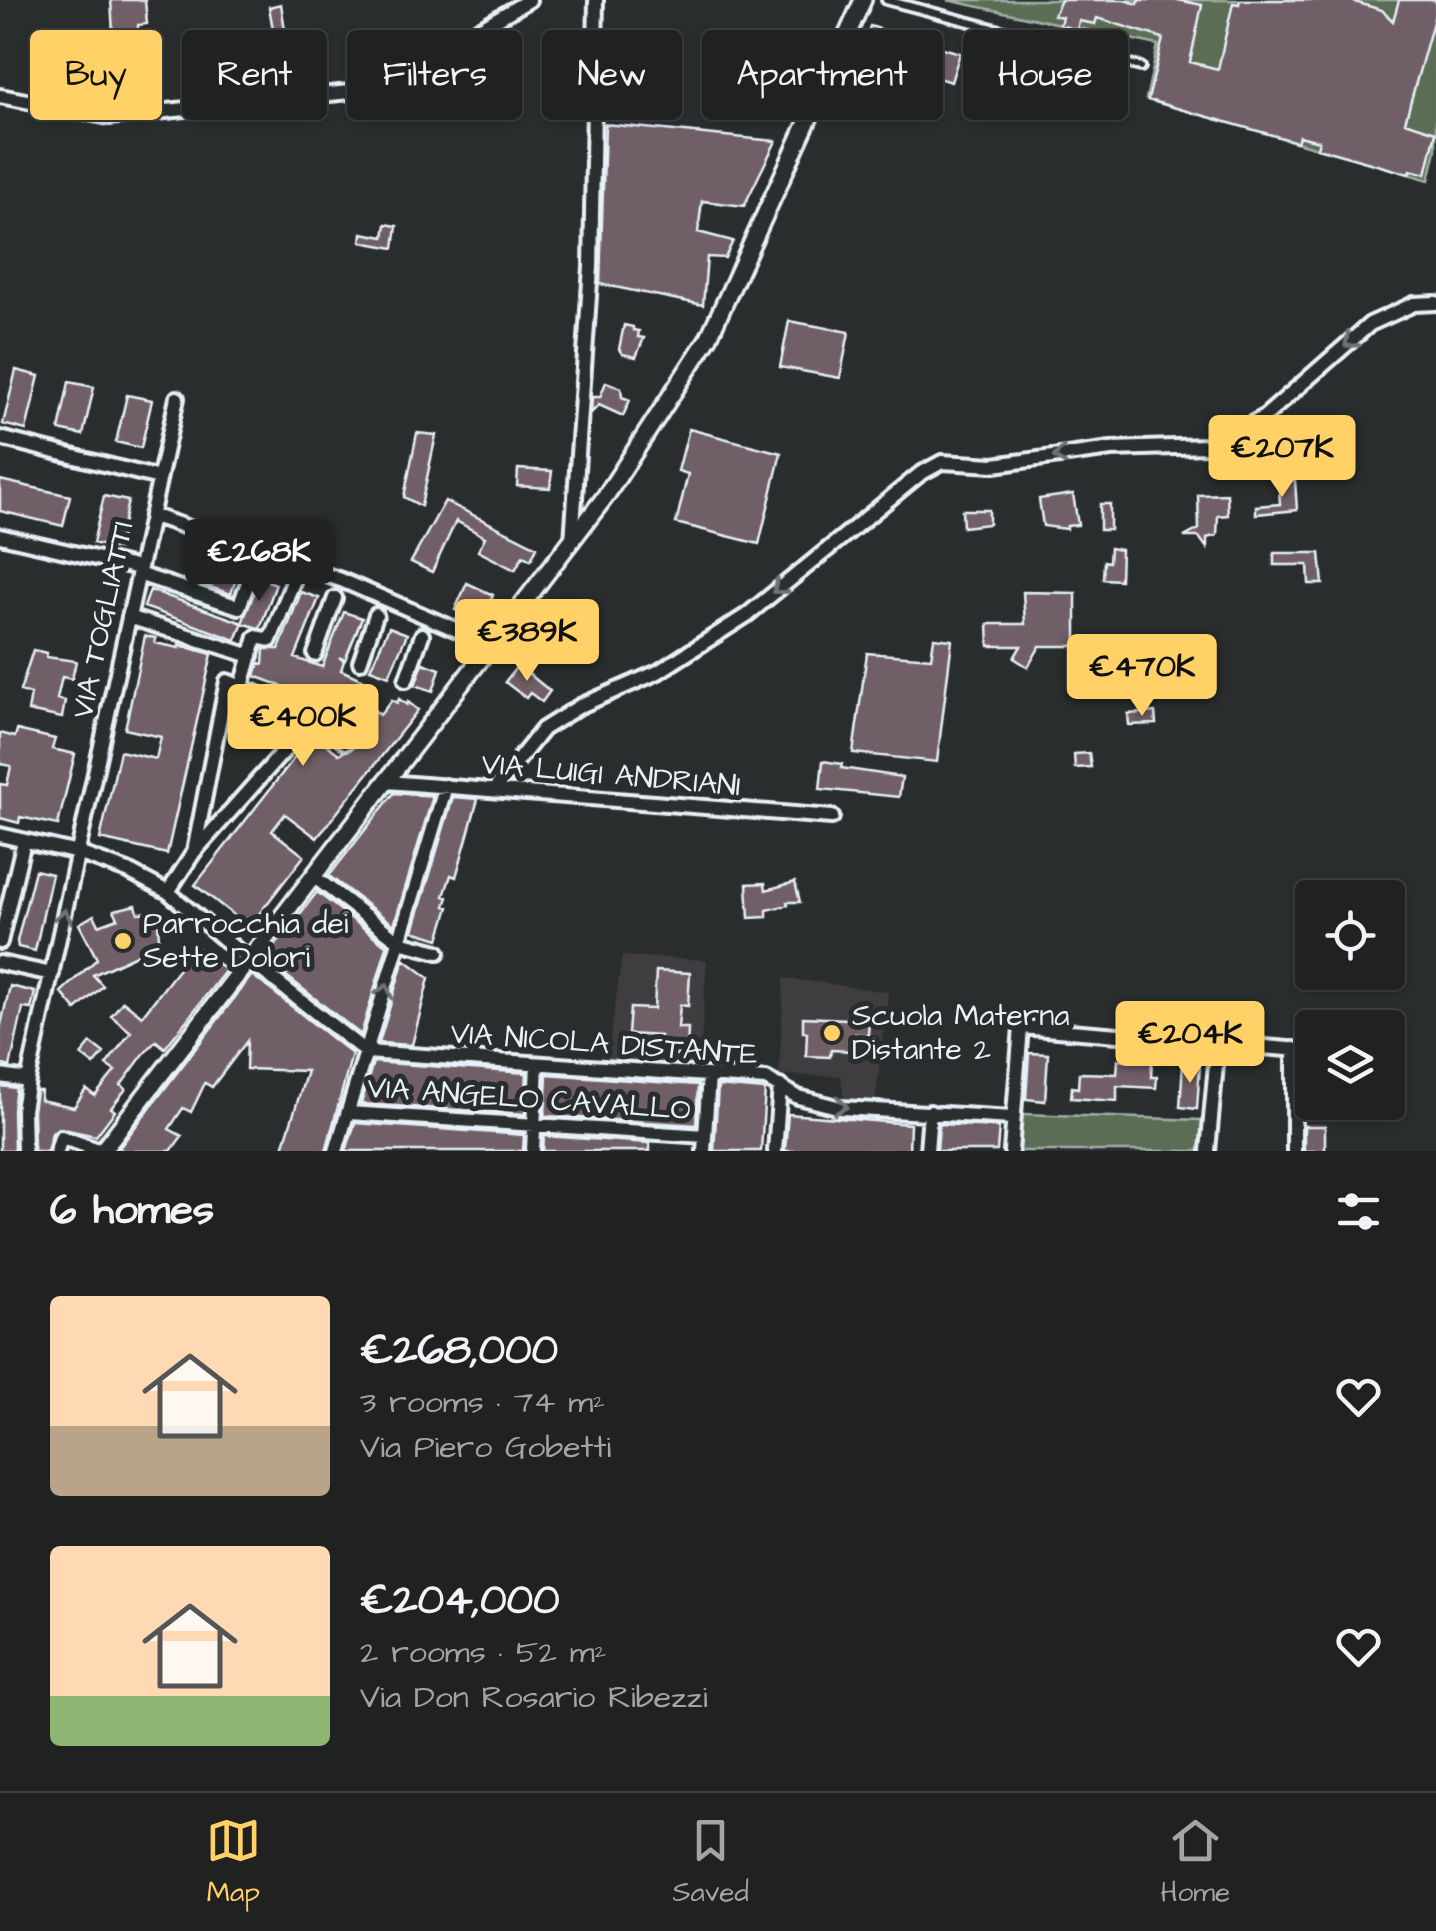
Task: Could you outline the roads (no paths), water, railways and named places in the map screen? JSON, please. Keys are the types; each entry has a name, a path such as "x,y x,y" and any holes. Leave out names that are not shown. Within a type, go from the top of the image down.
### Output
{"street":[{"path":"0,96 108,117 359,91 394,79 529,0"},
{"path":"572,541 591,267 596,0"},
{"path":"57,1151 61,1138 105,1150 605,497 709,337 862,0"},
{"path":"494,790 543,729 580,706 658,672 747,615 942,462 994,465 1112,449 1208,446 1263,418 1370,324 1414,304 1436,302"},
{"name":"VIA TOGLIATTI","path":"24,1151 28,1080 177,398"},
{"path":"0,438 159,478"},
{"path":"151,515 341,580 492,645"},
{"path":"0,536 139,571 239,607 252,568"},
{"path":"242,686 256,637 270,640 292,582"},
{"path":"315,654 335,598"},
{"path":"360,662 376,615"},
{"path":"129,617 251,656"},
{"path":"406,680 422,635"},
{"path":"194,852 227,682 314,717 346,742"},
{"path":"168,892 194,852 314,717"},
{"name":"VIA LUIGI ANDRIANI","path":"386,782 832,817"},
{"path":"336,1151 446,786"},
{"path":"0,835 78,853 168,892 366,1052"},
{"path":"0,942 24,841"},
{"path":"312,876 400,942 438,952"},
{"path":"0,963 52,974"},
{"path":"1011,1151 1021,1027 1294,1049 1294,1151"},
{"path":"1208,1151 1218,1043"},
{"name":"VIA NICOLA DISTANTE","path":"366,1052 766,1079 798,1096 842,1108 1013,1118"},
{"path":"534,1151 538,1064"},
{"path":"704,1151 708,1075"},
{"path":"0,1076 28,1080"},
{"path":"775,1151 780,1086"},
{"path":"927,1151 930,1112"},
{"name":"VIA ANGELO CAVALLO","path":"348,1113 705,1136"}],"lane":[{"path":"886,0 1141,67"}],"place":[{"name":"Parrocchia dei Sette Dolori","path":"123,941"},
{"name":"Scuola Materna Distante 2","path":"832,1033"}]}
